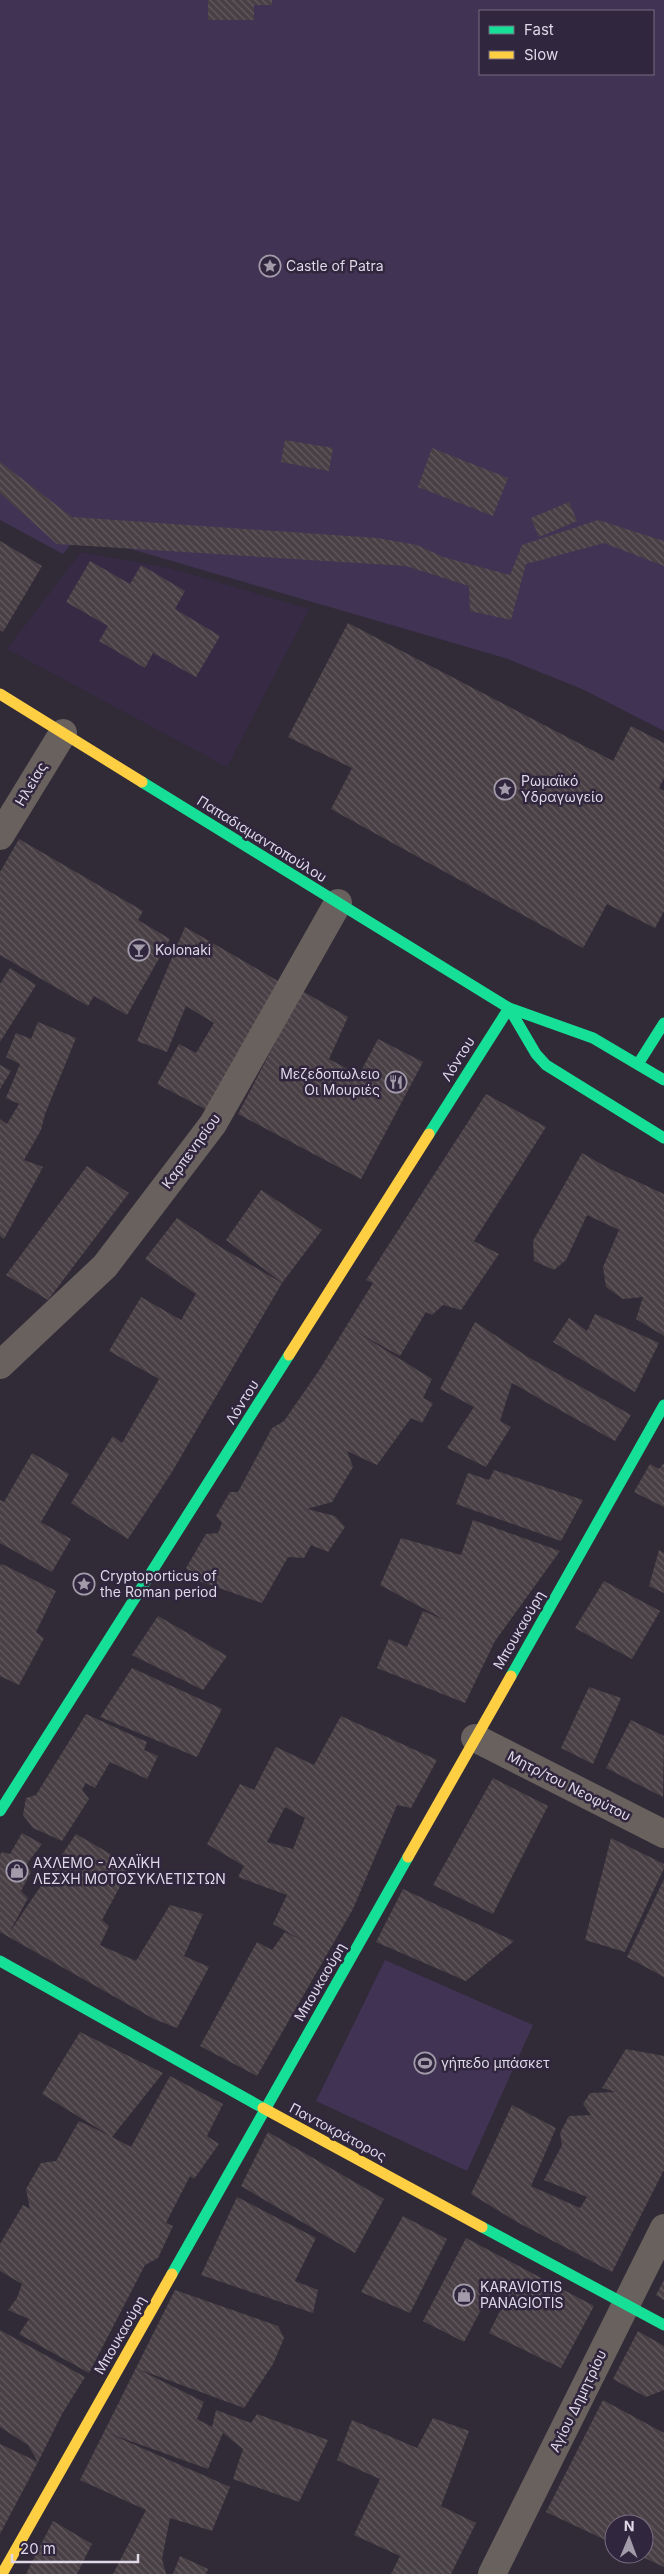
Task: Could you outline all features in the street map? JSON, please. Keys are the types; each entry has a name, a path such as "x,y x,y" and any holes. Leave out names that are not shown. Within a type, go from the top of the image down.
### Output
{"street":[{"name":"Παπαδιαμαντοπούλου","path":"0,694 508,1008 593,1038 664,1080"},
{"name":"Ηλείας","path":"0,836 63,733"},
{"name":"Καρπενησίου","path":"0,1365 105,1266 213,1124 338,904"},
{"path":"508,1008 536,1054 546,1065 664,1138"},
{"name":"Λόντου","path":"0,1811 508,1008"},
{"path":"638,1064 664,1023"},
{"name":"Μπουκαούρη","path":"2,2574 664,1405"},
{"name":"Μητρ/του Νεοφύτου","path":"475,1738 664,1834"},
{"name":"Παντοκράτορος","path":"0,1961 265,2109 664,2325"},
{"name":"Αγίου Δημητρίου","path":"492,2574 664,2228"}],"shaded area":[{"path":"0,0 664,0 664,731 582,689 505,658 79,534 63,554 0,520"},
{"path":"81,552 169,568 309,609 227,767 7,649"},
{"name":"γήπεδο μπάσκετ","path":"385,1960 533,2025 467,2171 316,2101"}],"building":[{"path":"208,0 272,0 272,5 254,5 254,20 208,20"},
{"path":"285,440 333,448 329,471 281,462"},
{"path":"432,448 508,478 493,516 418,487"},
{"path":"0,462 72,517 377,538 417,545 443,557 510,575 522,545 598,520 664,541 664,566 604,543 526,564 511,620 470,611 469,586 406,566 57,544 0,493"},
{"path":"569,502 577,521 539,537 531,518"},
{"path":"0,541 42,566 3,632 0,630"},
{"path":"90,561 130,584 141,565 185,591 175,609 220,636 196,677 153,653 145,668 99,641 108,626 66,602"},
{"path":"348,623 613,761 631,726 664,743 664,778 659,788 664,791 664,911 655,928 607,904 583,948 331,809 352,768 288,737"},
{"path":"19,839 143,911 138,920 170,939 127,1015 94,996 88,1006 0,955 0,872"},
{"path":"185,927 278,981 207,1110 157,1084 179,1044 196,1053 214,1023 186,1006 167,1052 137,1041"},
{"path":"10,968 36,985 0,1042 0,984"},
{"path":"302,991 348,1017 329,1059 359,1075 378,1039 423,1062 361,1179 238,1114"},
{"path":"38,1022 76,1038 45,1114 41,1130 24,1160 43,1167 4,1239 0,1236 0,1119 7,1124 19,1104 6,1098 20,1064 6,1057 16,1033 31,1039"},
{"path":"0,1065 11,1071 0,1089"},
{"path":"486,1094 546,1127 474,1241 499,1254 461,1310 443,1305 432,1315 426,1312 400,1356 355,1331 432,1379 423,1398 433,1403 422,1423 411,1418 377,1465 347,1451 353,1467 332,1502 307,1509 335,1516 345,1527 328,1552 311,1545 304,1558 288,1557 262,1603 199,1581 186,1568 206,1534 218,1533 222,1523 216,1516 230,1492 238,1492 272,1428 284,1421 318,1372 373,1283 366,1280"},
{"path":"582,1153 610,1169 664,1194 664,1336 636,1319 643,1297 623,1299 606,1287 603,1267 619,1230 587,1215 566,1260 554,1270 534,1261 533,1241"},
{"path":"87,1166 129,1193 48,1300 6,1275"},
{"path":"261,1190 322,1230 282,1283 226,1240"},
{"path":"177,1218 222,1248 282,1283 172,1472 128,1539 71,1503 113,1436 122,1443 159,1379 109,1351 141,1297 181,1320 196,1294 145,1259"},
{"path":"595,1314 659,1343 635,1392 553,1342 569,1318 587,1331"},
{"path":"475,1322 528,1357 631,1415 615,1441 512,1383 500,1421 511,1427 486,1467 447,1448 474,1407 440,1389"},
{"path":"32,1453 69,1474 41,1522 71,1539 52,1572 0,1543 0,1500 4,1502"},
{"path":"664,1463 664,1507 634,1492 650,1464 659,1469"},
{"path":"494,1470 583,1500 561,1541 456,1504 468,1473 489,1480"},
{"path":"473,1520 560,1551 495,1641 465,1703 377,1668 389,1639 407,1647 423,1611 445,1620 380,1585 401,1538 461,1555"},
{"path":"659,1550 664,1553 664,1593 649,1586"},
{"path":"2,1564 56,1591 36,1632 44,1638 19,1685 0,1676 0,1565"},
{"path":"604,1581 660,1611 632,1659 575,1628"},
{"path":"158,1616 227,1656 203,1690 132,1655"},
{"path":"132,1668 222,1709 197,1757 100,1717"},
{"path":"589,1687 621,1698 593,1764 561,1748"},
{"path":"86,1714 147,1742 144,1750 158,1756 147,1779 110,1762 95,1788 86,1783 82,1790 89,1799 62,1841 33,1828 23,1815 26,1798 36,1795"},
{"path":"341,1716 437,1760 411,1808 397,1805 353,1909 257,2076 200,2046 257,1942 272,1950 285,1932 307,1943 273,1924 287,1895 238,1877 244,1866 207,1844 240,1784 254,1790 276,1747 314,1765","holes":["285,1807 305,1818 293,1849 267,1842"]},
{"path":"631,1720 664,1736 663,1797 606,1768"},
{"path":"493,1778 548,1806 493,1914 433,1885"},
{"path":"22,1833 42,1844 26,1865 31,1872 21,1891 28,1898 9,1933 76,1834 131,1866 102,1920 109,1926 100,1945 136,1961 170,1905 203,1914 184,1956 209,1967 177,2028 154,2019 0,1932 0,1855 2,1852 10,1854"},
{"path":"611,1838 664,1864 664,1868 625,1952 585,1940"},
{"path":"664,1879 664,1977 627,1957"},
{"path":"403,1889 514,1941 466,1981 376,1942"},
{"path":"80,2032 163,2073 112,2137 131,2147 170,2076 223,2104 207,2136 219,2144 194,2179 190,2176 166,2223 173,2226 158,2258 145,2265 89,2373 19,2334 29,2319 8,2310 17,2298 22,2284 0,2271 0,2244 23,2205 30,2209 26,2189 41,2163 56,2161 79,2121 110,2136 42,2094"},
{"path":"626,2049 664,2056 664,2170 612,2272 517,2222 471,2194 512,2105 556,2128 531,2186 580,2208 587,2197 544,2180 562,2145 560,2133 569,2116 591,2115 583,2104 590,2093 616,2092 602,2088"},
{"path":"268,2132 384,2199 355,2253 241,2186"},
{"path":"237,2197 316,2238 295,2281 318,2290 313,2313 201,2275"},
{"path":"403,2216 447,2239 410,2313 361,2292"},
{"path":"466,2238 594,2306 561,2368 489,2333 515,2281 508,2293 492,2289 464,2342 423,2321"},
{"path":"664,2280 664,2300 656,2295"},
{"path":"175,2290 278,2326 284,2338 273,2364 244,2408 138,2369 204,2402 197,2419 212,2427 216,2410 251,2423 257,2414 328,2440 299,2502 233,2479 243,2449 223,2433 208,2469 108,2433 230,2487 212,2531 170,2518 162,2559 166,2574 113,2574 146,2510 80,2480"},
{"path":"0,2330 85,2377 62,2414 38,2462 28,2445 0,2427"},
{"path":"638,2331 664,2346 664,2390 646,2397 613,2379"},
{"path":"603,2400 664,2433 664,2567 654,2562 654,2514 604,2514 604,2539 546,2512"},
{"path":"433,2418 469,2431 441,2506 476,2523 451,2574 391,2574 400,2556 354,2535 380,2479 337,2460 352,2420 417,2448"},
{"path":"0,2444 38,2462 0,2534"},
{"path":"53,2521 92,2544 77,2574 26,2574"},
{"path":"180,2556 208,2569 206,2574 173,2574"}],"traffic: fast":[{"path":"142,782 509,1008 593,1038 664,1080"},
{"path":"509,1008 536,1054 546,1065 664,1138"},
{"path":"429,1134 509,1008"},
{"path":"638,1064 664,1023"},
{"path":"0,1811 289,1355"},
{"path":"511,1676 664,1405"},
{"path":"172,2274 408,1857"},
{"path":"0,1961 263,2108"},
{"path":"482,2227 664,2325"}],"traffic: slow":[{"path":"0,694 142,782"},
{"path":"289,1355 429,1134"},
{"path":"408,1857 511,1676"},
{"path":"263,2108 482,2227"},
{"path":"2,2574 172,2274"}],"place":[{"name":"Castle of Patra","path":"270,266"},
{"name":"Ρωμαϊκό Υδραγωγείο","path":"505,789"},
{"name":"Kolonaki","path":"139,950"},
{"name":"Μεζεδοπωλειο Οι Μουριές","path":"396,1082"},
{"name":"Cryptoporticus of the Roman period","path":"84,1584"},
{"name":"ΑΧΛΕΜΟ - ΑΧΑΪΚΗ ΛΕΣΧΗ ΜΟΤΟΣΥΚΛΕΤΙΣΤΩΝ","path":"17,1871"},
{"name":"γήπεδο μπάσκετ","path":"425,2063"},
{"name":"KARAVIOTIS PANAGIOTIS","path":"464,2295"}]}
